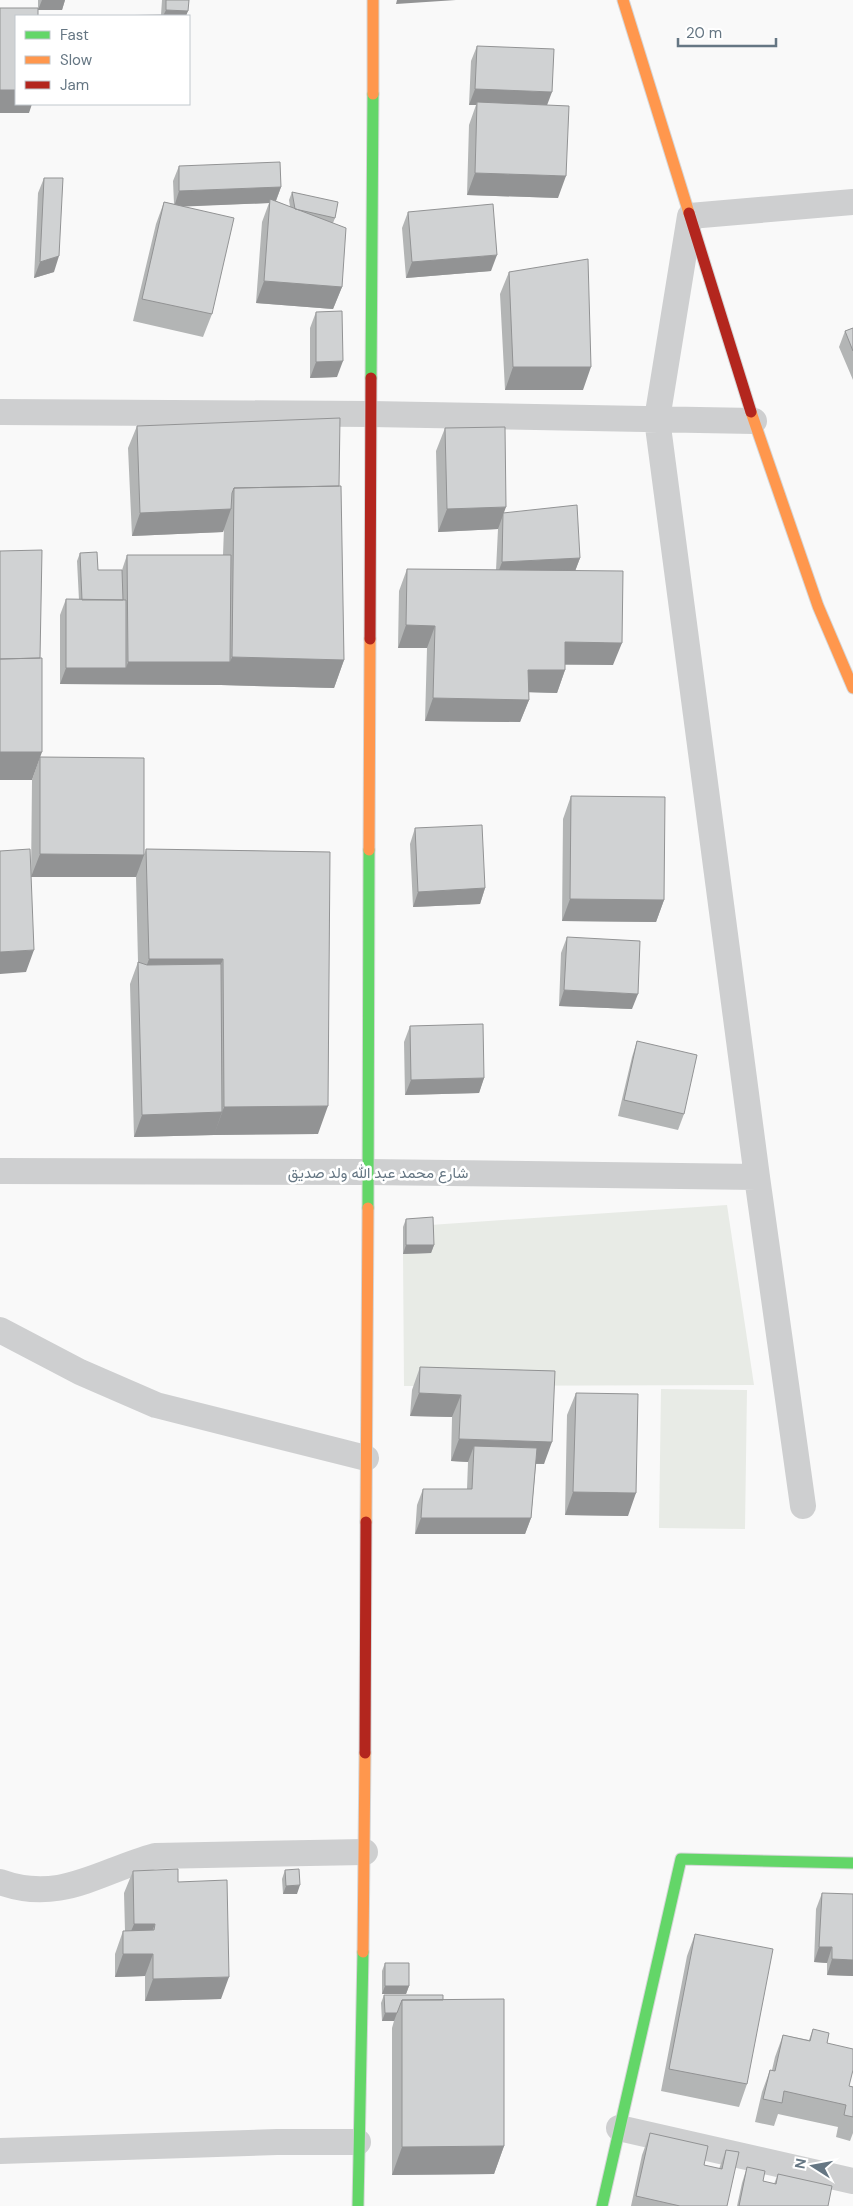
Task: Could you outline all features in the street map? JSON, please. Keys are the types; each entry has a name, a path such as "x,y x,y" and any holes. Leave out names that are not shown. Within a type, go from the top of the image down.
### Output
{"street":[{"path":"358,2206 364,1852 373,0"},
{"path":"623,0 754,421 818,606 853,688"},
{"path":"690,216 853,202"},
{"path":"690,216 657,419 802,1506"},
{"path":"0,412 371,414 754,421"},
{"name":"شارع محمد عبد الله ولد صديق","path":"0,1171 368,1172 757,1177"},
{"path":"0,1330 80,1372 156,1405 366,1458"},
{"path":"0,1882 42,1890 75,1886 131,1862 155,1856 364,1852"},
{"path":"602,2206 681,1858 853,1863"},
{"path":"619,2128 853,2181"},
{"path":"0,2151 277,2142 358,2142"}],"shaded area":[{"path":"727,1205 754,1385 404,1386 403,1254 430,1253 430,1225"},
{"path":"661,1389 747,1390 745,1529 659,1528"}],"building":[{"path":"166,0 189,0 188,11 166,10"},
{"path":"0,8 38,8 38,15 15,15 15,90 0,90"},
{"path":"477,46 554,49 552,92 475,89"},
{"path":"477,102 569,106 566,176 475,173"},
{"path":"280,162 281,187 179,191 179,166"},
{"path":"44,178 63,178 59,256 40,262"},
{"path":"292,192 338,202 335,218 295,209"},
{"path":"270,199 346,228 342,287 264,281"},
{"path":"164,202 234,218 212,314 142,299"},
{"path":"493,204 497,255 412,262 408,212"},
{"path":"588,259 591,367 513,367 509,272"},
{"path":"342,311 343,361 316,362 316,312"},
{"path":"853,328 853,351 845,331"},
{"path":"340,418 339,486 234,488 231,509 140,513 137,426"},
{"path":"505,427 506,507 447,509 445,428"},
{"path":"341,486 344,660 232,657 234,488"},
{"path":"577,505 580,558 502,562 503,513"},
{"path":"42,550 40,658 0,659 0,551"},
{"path":"97,552 98,570 122,570 123,600 82,600 80,553"},
{"path":"127,555 231,555 230,662 128,662"},
{"path":"407,569 623,571 622,643 565,642 565,670 528,670 529,700 433,698 435,626 406,625"},
{"path":"66,599 126,600 126,668 66,668"},
{"path":"42,658 42,752 0,752 0,659"},
{"path":"40,757 144,758 144,855 40,854"},
{"path":"571,796 665,797 664,900 570,899"},
{"path":"482,825 485,888 418,892 415,828"},
{"path":"30,849 34,950 0,952 0,851"},
{"path":"146,849 330,852 328,1106 224,1107 223,959 149,959"},
{"path":"567,937 640,941 638,994 564,990"},
{"path":"138,962 147,965 221,964 222,1112 142,1115"},
{"path":"483,1024 484,1078 411,1080 410,1026"},
{"path":"637,1041 697,1055 684,1114 624,1100"},
{"path":"433,1217 434,1245 406,1245 406,1219"},
{"path":"420,1367 555,1371 552,1442 459,1439 461,1395 419,1393"},
{"path":"576,1393 638,1394 636,1493 573,1492"},
{"path":"474,1446 537,1448 531,1518 421,1518 423,1489 472,1489"},
{"path":"178,1869 178,1882 227,1880 229,1977 153,1979 153,1954 123,1954 123,1931 154,1930 155,1924 134,1924 133,1871"},
{"path":"299,1869 300,1885 286,1886 285,1870"},
{"path":"822,1893 853,1894 853,1960 832,1959 832,1947 819,1947"},
{"path":"695,1934 773,1949 747,2084 669,2069"},
{"path":"385,1963 409,1963 409,1986 385,1986"},
{"path":"384,1995 443,1995 443,2000 402,2000 397,2013 385,2013"},
{"path":"504,1999 504,2146 402,2147 402,2000"},
{"path":"813,2029 829,2033 827,2043 853,2049 853,2070 849,2086 853,2087 853,2117 844,2115 846,2105 784,2091 782,2103 763,2099 770,2070 775,2071 783,2035 810,2041"},
{"path":"650,2133 708,2146 704,2165 722,2169 726,2150 739,2152 727,2206 680,2206 636,2196"},
{"path":"747,2167 765,2171 763,2181 776,2184 778,2174 832,2186 828,2206 739,2206"}],"traffic: fast":[{"path":"371,378 373,94"},
{"path":"368,1208 369,850"},
{"path":"602,2206 681,1859 853,1863"},
{"path":"358,2206 363,1952"}],"traffic: slow":[{"path":"373,0 373,94"},
{"path":"623,0 689,213"},
{"path":"751,412 818,606 853,688"},
{"path":"369,850 370,639"},
{"path":"366,1522 368,1208"},
{"path":"363,1952 365,1753"}],"traffic: jam":[{"path":"689,213 751,412"},
{"path":"370,639 371,378"},
{"path":"365,1753 366,1522"}]}
